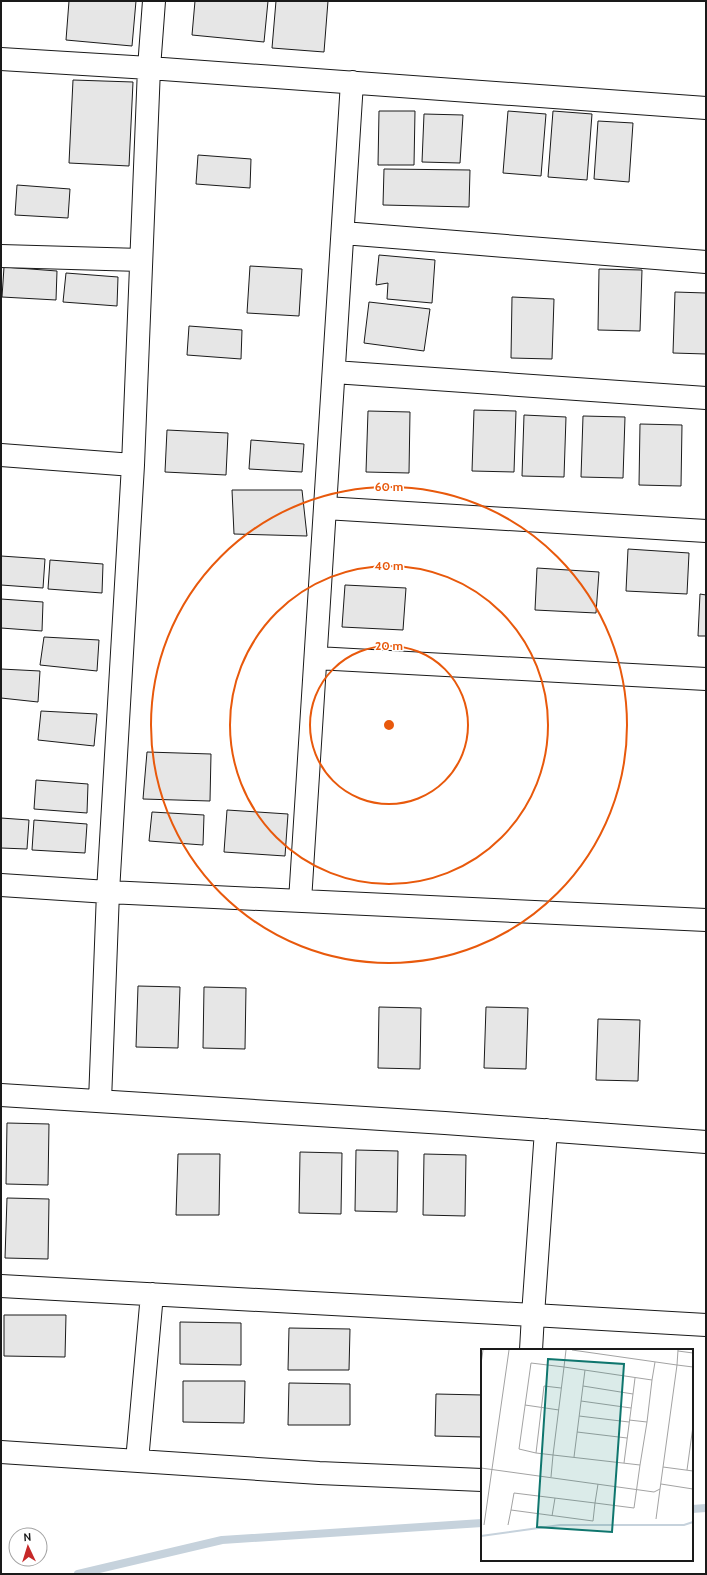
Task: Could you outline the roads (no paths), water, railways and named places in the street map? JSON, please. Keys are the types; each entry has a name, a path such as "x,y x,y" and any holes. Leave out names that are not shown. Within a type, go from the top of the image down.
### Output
{"street":[{"path":"100,1101 108,892 133,464 149,68 154,1"},
{"path":"1,59 352,82 706,108"},
{"path":"300,901 352,82"},
{"path":"343,233 706,262"},
{"path":"1,256 141,260"},
{"path":"334,372 706,398"},
{"path":"1,455 133,464"},
{"path":"325,508 706,531"},
{"path":"316,658 706,679"},
{"path":"1,885 108,892 706,920"},
{"path":"1,1095 546,1130 706,1142"},
{"path":"531,1349 546,1130"},
{"path":"1,1286 706,1325"},
{"path":"137,1461 152,1294"},
{"path":"1,1452 319,1474 481,1480"}],"waterway":[{"path":"693,1509 706,1508"},
{"path":"78,1574 222,1540 481,1523"}]}
